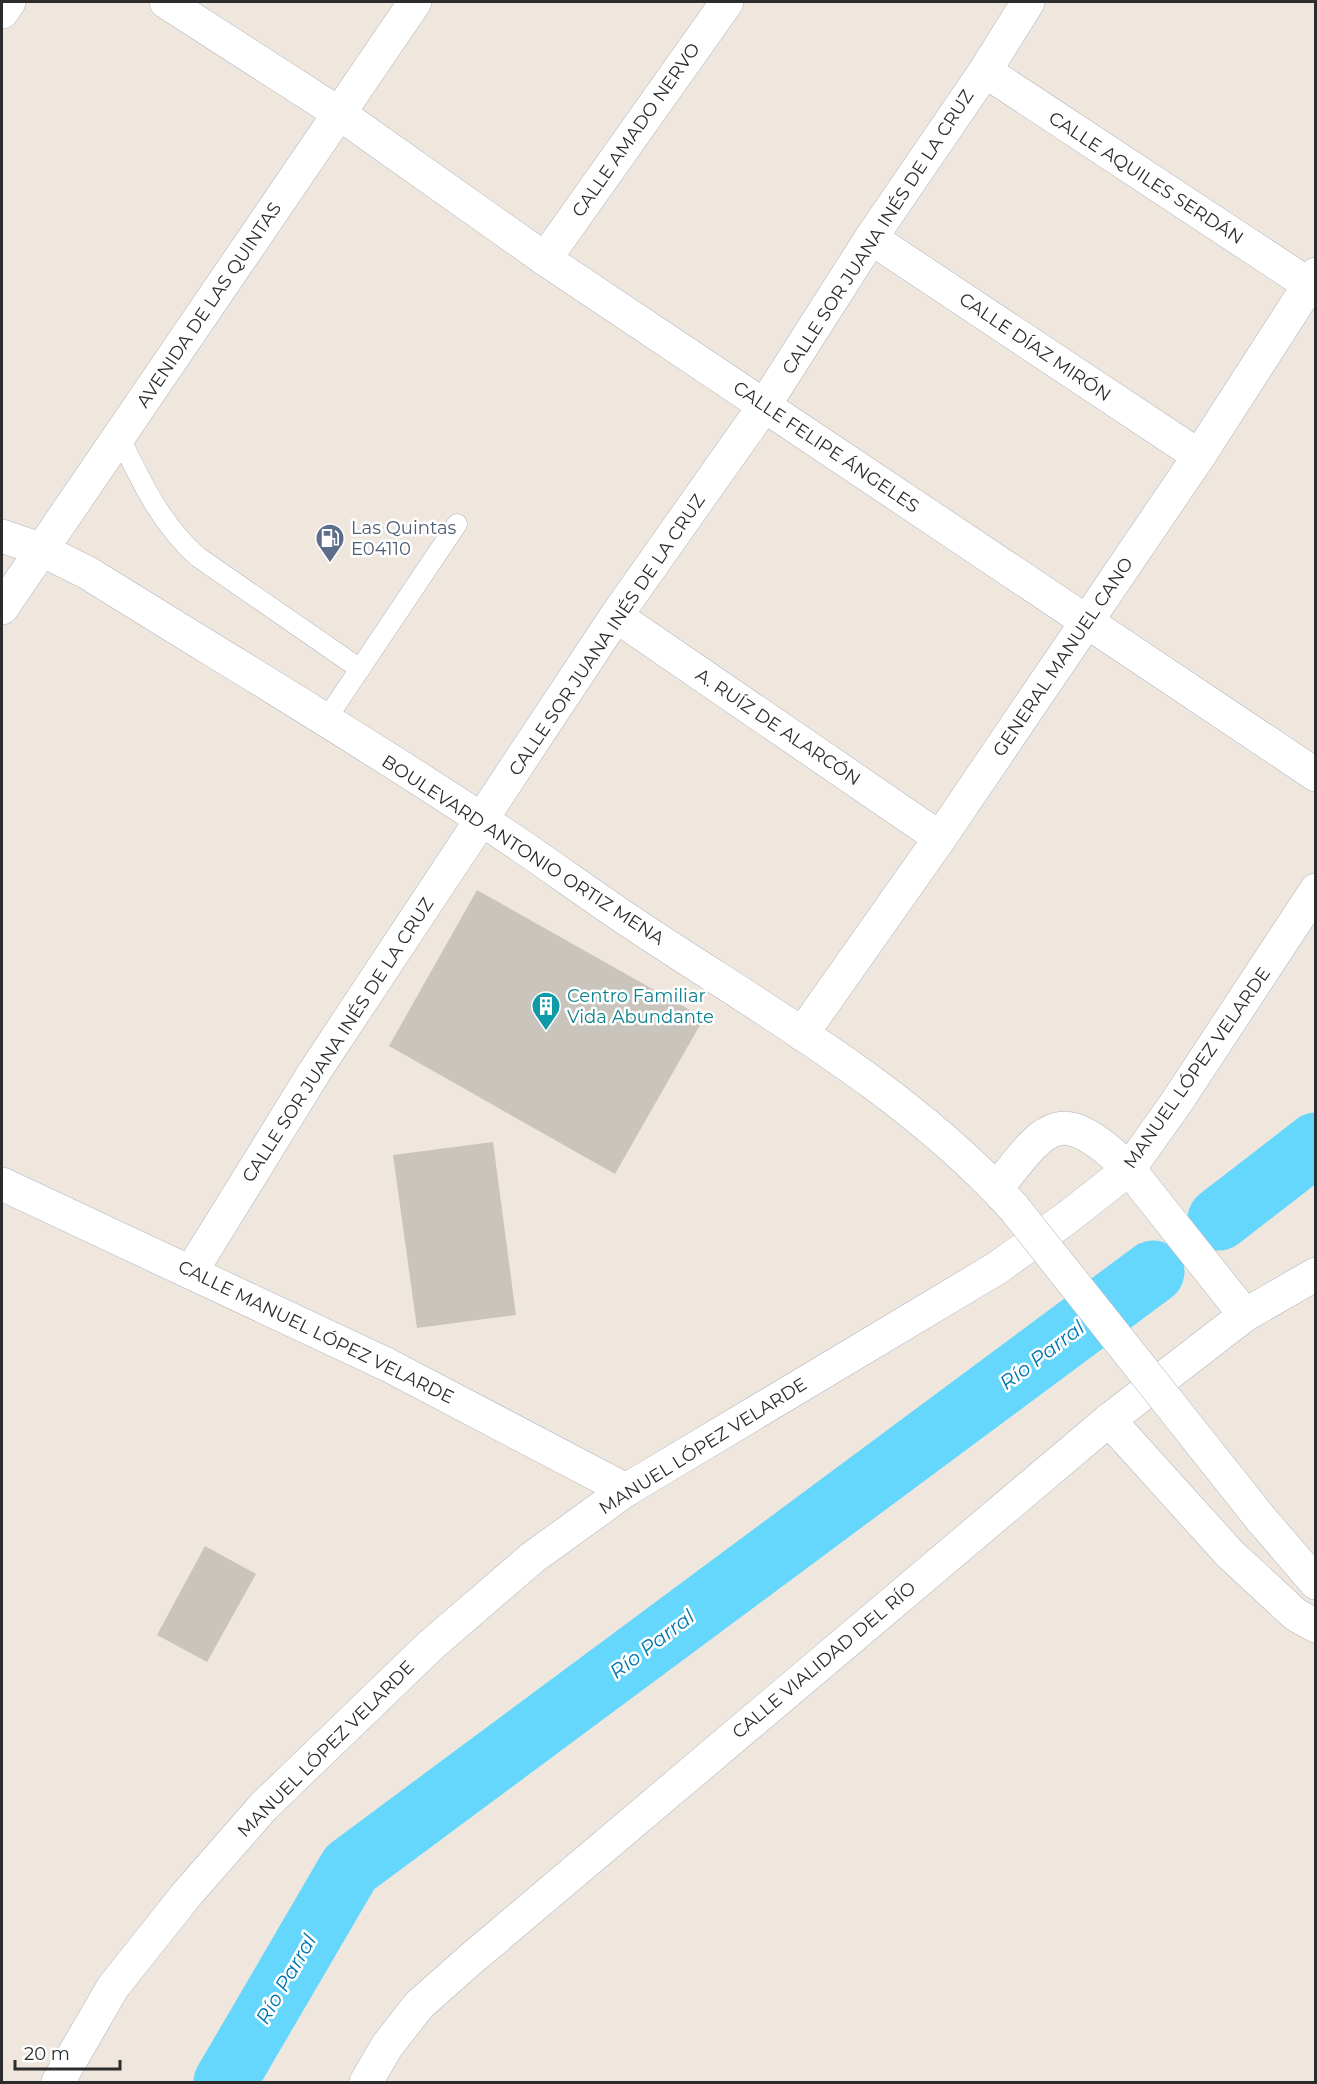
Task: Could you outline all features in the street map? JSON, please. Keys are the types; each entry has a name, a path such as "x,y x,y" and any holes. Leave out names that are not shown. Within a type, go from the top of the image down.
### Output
{"street":[{"path":"2,12 9,2"},
{"name":"CALLE FELIPE ÁNGELES","path":"166,2 340,114 545,259 1316,776"},
{"name":"AVENIDA DE LAS QUINTAS","path":"2,608 40,549 415,2"},
{"name":"CALLE AMADO NERVO","path":"545,259 727,2"},
{"name":"CALLE SOR JUANA INÉS DE LA CRUZ","path":"191,1272 315,1071 481,819 616,616 764,406 871,238 984,72 1028,2"},
{"name":"CALLE AQUILES SERDÁN","path":"984,72 1312,279"},
{"name":"CALLE DÍAZ MIRÓN","path":"871,238 1199,456"},
{"name":"GENERAL MANUEL CANO","path":"802,1034 940,838 1199,456 1312,279"},
{"name":"BOULEVARD ANTONIO ORTIZ MENA","path":"2,536 40,549 88,573 481,819 594,897 802,1034 942,1136 1006,1198 1261,1520 1316,1583"},
{"name":"A. RUÍZ DE ALARCÓN","path":"616,616 940,838"},
{"name":"MANUEL LÓPEZ VELARDE","path":"58,2082 113,1987 187,1894 263,1807 430,1646 532,1558 626,1490 997,1268 1068,1217 1129,1168 1183,1093 1316,890"},
{"path":"1006,1198 1029,1147 1043,1134 1069,1128 1087,1133 1101,1142 1129,1168 1245,1315"},
{"name":"CALLE MANUEL LÓPEZ VELARDE","path":"2,1184 388,1365 626,1490"},
{"name":"CALLE VIALIDAD DEL RÍO","path":"366,2082 387,2046 420,2006 471,1959 1109,1420 1245,1315 1316,1274"},
{"path":"1109,1420 1230,1554 1296,1615 1316,1626"}],"lane":[{"path":"119,436 162,519 180,542 198,557 360,669"},
{"path":"325,721 457,524"}],"building":[{"name":"Centro Familiar Vida Abundante","path":"477,890 704,1018 615,1174 389,1046"},
{"path":"493,1142 516,1315 417,1328 393,1155"},
{"path":"205,1546 256,1574 207,1662 157,1635"}],"waterway":[{"name":"Río Parral","path":"1219,1219 1316,1144"},
{"name":"Río Parral","path":"225,2082 350,1868 1153,1272"}],"place":[{"name":"Las Quintas E04110","path":"330,564"},
{"name":"Centro Familiar Vida Abundante","path":"546,1032"}]}
